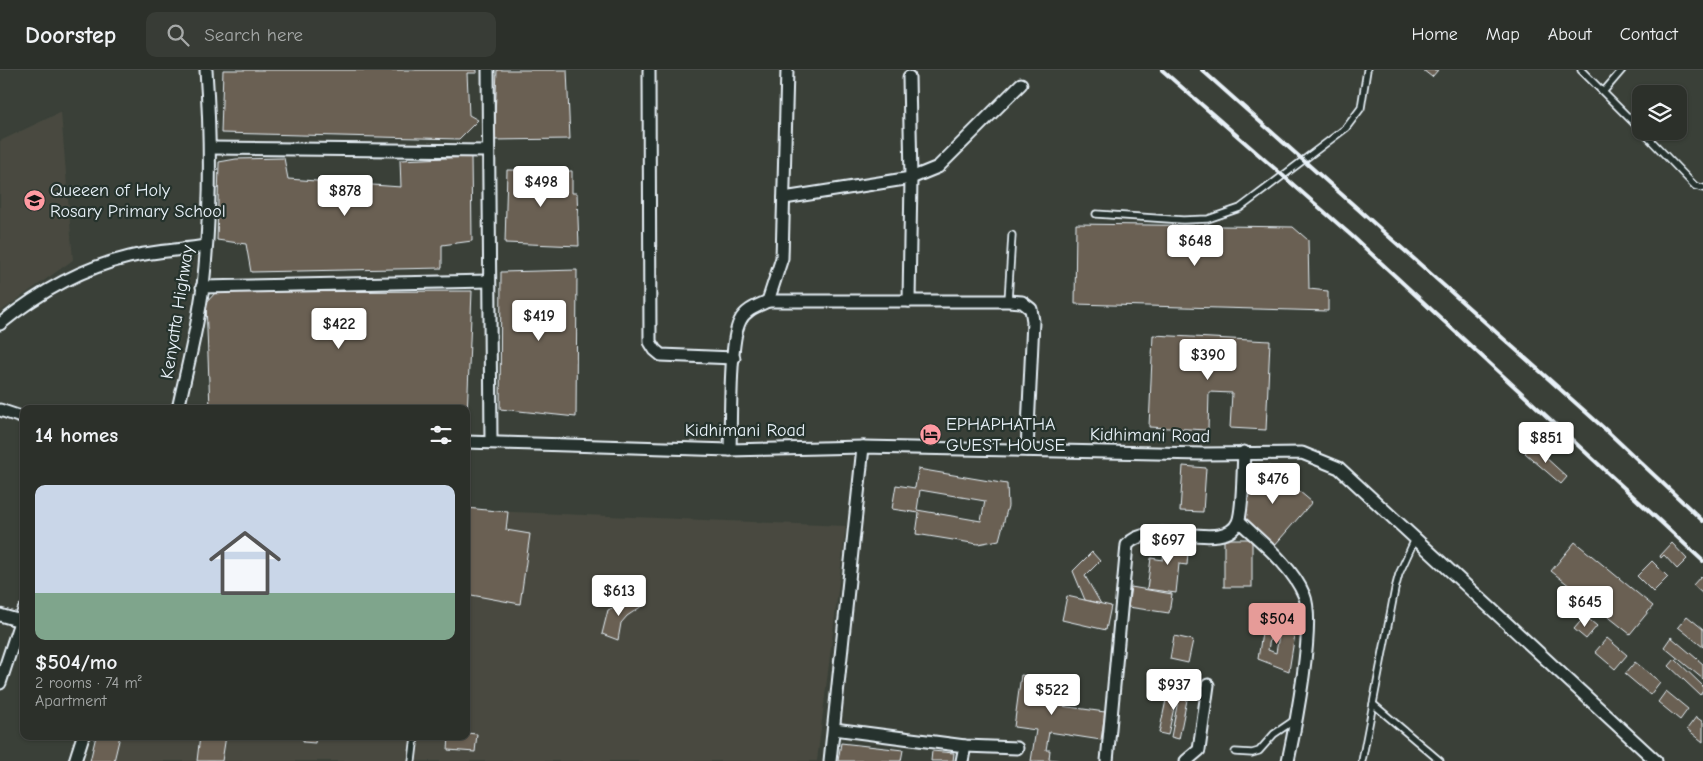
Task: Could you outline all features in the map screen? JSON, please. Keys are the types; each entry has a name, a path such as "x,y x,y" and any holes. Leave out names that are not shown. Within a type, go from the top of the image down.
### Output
{"street":[{"name":"Kenyatta Highway","path":"179,405 202,288 206,246 211,148 206,70"},
{"path":"488,70 491,442"},
{"path":"649,70 650,342 655,350 662,355 734,358"},
{"path":"768,301 782,258 787,70"},
{"path":"909,77 911,178 909,301"},
{"path":"784,198 911,178 938,167 1021,84"},
{"path":"211,148 488,151"},
{"path":"0,324 24,304 70,278 129,257 206,246"},
{"path":"202,288 489,281"},
{"path":"730,450 735,339 740,321 752,308 768,301 1022,302 1031,309 1033,321 1027,450"},
{"path":"0,410 20,417"},
{"name":"Kidhimani Road","path":"470,442 730,450 863,447 1203,454 1244,452 1302,453 1339,468 1656,761"},
{"path":"830,761 863,447"},
{"path":"1107,761 1127,545 1144,535 1158,532 1218,536 1232,531 1238,521 1244,452"},
{"path":"1238,521 1270,551 1294,579 1308,605 1307,646 1288,761"},
{"path":"0,615 20,618"},
{"path":"0,683 20,626"},
{"path":"1186,761 1199,750 1208,685"},
{"path":"834,729 964,746 1018,748"},
{"path":"75,761 82,740"},
{"path":"962,761 964,746"}],"lane":[{"path":"1096,214 1183,220 1208,219 1240,208 1346,128 1361,108 1367,70"},
{"path":"1581,70 1632,120"},
{"path":"1604,91 1622,70"},
{"path":"1651,140 1695,186 1703,188"},
{"path":"1008,301 1012,235"},
{"path":"1362,761 1395,589 1399,574 1415,539"},
{"path":"1373,704 1440,761"},
{"path":"1235,752 1252,753 1259,751 1274,734 1296,719"},
{"path":"412,761 415,740"}],"shaded area":[{"name":"Queeen of Holy Rosary Primary School","path":"61,112 73,260 0,312 0,141"},
{"path":"470,510 846,526 817,761 98,761 106,740 470,740"}],"building":[{"path":"223,70 477,70 477,73 467,73 469,115 478,120 459,139 221,133"},
{"path":"497,70 567,70 570,139 494,140"},
{"path":"1423,70 1438,70 1432,77"},
{"path":"471,157 472,241 442,245 442,268 251,272 246,244 217,240 219,162 236,159 284,158 288,179 401,187 400,160"},
{"path":"507,170 572,171 572,193 577,193 579,246 505,243"},
{"path":"1076,224 1293,227 1308,240 1309,289 1328,291 1328,311 1075,304"},
{"path":"577,270 576,417 500,409 501,272"},
{"path":"472,291 467,405 210,405 206,303 216,292"},
{"path":"1153,335 1270,341 1266,430 1230,428 1232,393 1209,392 1208,430 1149,427"},
{"path":"1532,445 1567,477 1561,484 1525,453"},
{"path":"1268,465 1312,502 1274,546 1244,518 1245,492"},
{"path":"1183,466 1206,468 1203,512 1180,511"},
{"path":"918,469 1007,484 1008,506 999,540 978,544 916,534 919,513 892,509 896,485 915,488","holes":["920,490 985,501 981,521 917,510"]},
{"path":"470,508 508,512 506,530 530,534 520,604 470,595"},
{"path":"1165,537 1189,539 1187,565 1179,564 1176,593 1147,589 1151,558 1163,560"},
{"path":"1224,539 1252,539 1252,587 1224,587"},
{"path":"1575,542 1653,606 1630,634 1551,571"},
{"path":"1672,543 1687,559 1677,569 1664,555 1661,558 1660,556"},
{"path":"1092,552 1100,561 1085,576 1101,604 1085,600 1073,571"},
{"path":"1652,561 1668,577 1653,592 1637,576"},
{"path":"1701,576 1703,578 1703,594 1693,585"},
{"path":"1131,587 1172,594 1169,613 1128,607"},
{"path":"1067,596 1111,606 1106,630 1062,620"},
{"path":"638,597 642,606 627,616 621,623 618,640 602,634 608,610"},
{"path":"1585,616 1597,626 1586,639 1574,629"},
{"path":"1687,616 1703,629 1703,647 1678,627"},
{"path":"1264,620 1296,628 1289,671 1258,659","holes":["1271,633 1279,635 1276,653 1268,650"]},
{"path":"1174,636 1193,640 1188,663 1170,659"},
{"path":"1671,637 1703,664 1703,679 1664,647"},
{"path":"1607,638 1627,655 1615,669 1595,652"},
{"path":"1675,659 1703,686 1703,691 1700,695 1669,666"},
{"path":"1635,662 1660,682 1650,695 1625,674"},
{"path":"1021,675 1057,680 1054,705 1105,712 1101,740 1049,732 1046,750 1050,750 1049,759 1063,761 1031,761 1036,730 1014,727"},
{"path":"1169,686 1189,690 1179,739 1171,737 1179,695 1177,694 1168,735 1159,733"},
{"path":"1666,691 1688,709 1680,720 1658,702"},
{"path":"1696,717 1703,722 1703,742 1687,729"},
{"path":"470,733 477,734 475,752 448,750 449,740 470,740"},
{"path":"95,740 119,740 114,761 90,761"},
{"path":"200,740 225,740 222,761 197,761"},
{"path":"303,740 315,740 315,743 303,742"},
{"path":"841,743 903,750 901,761 838,761"},
{"path":"932,751 954,753 953,761 931,761"}],"railway":[{"path":"1162,70 1352,236 1703,561"},
{"path":"1202,70 1606,430 1703,521"}],"place":[{"name":"Queeen of Holy Rosary Primary School","path":"34,200"},
{"name":"EPHAPHATHA GUEST HOUSE","path":"930,434"}]}
